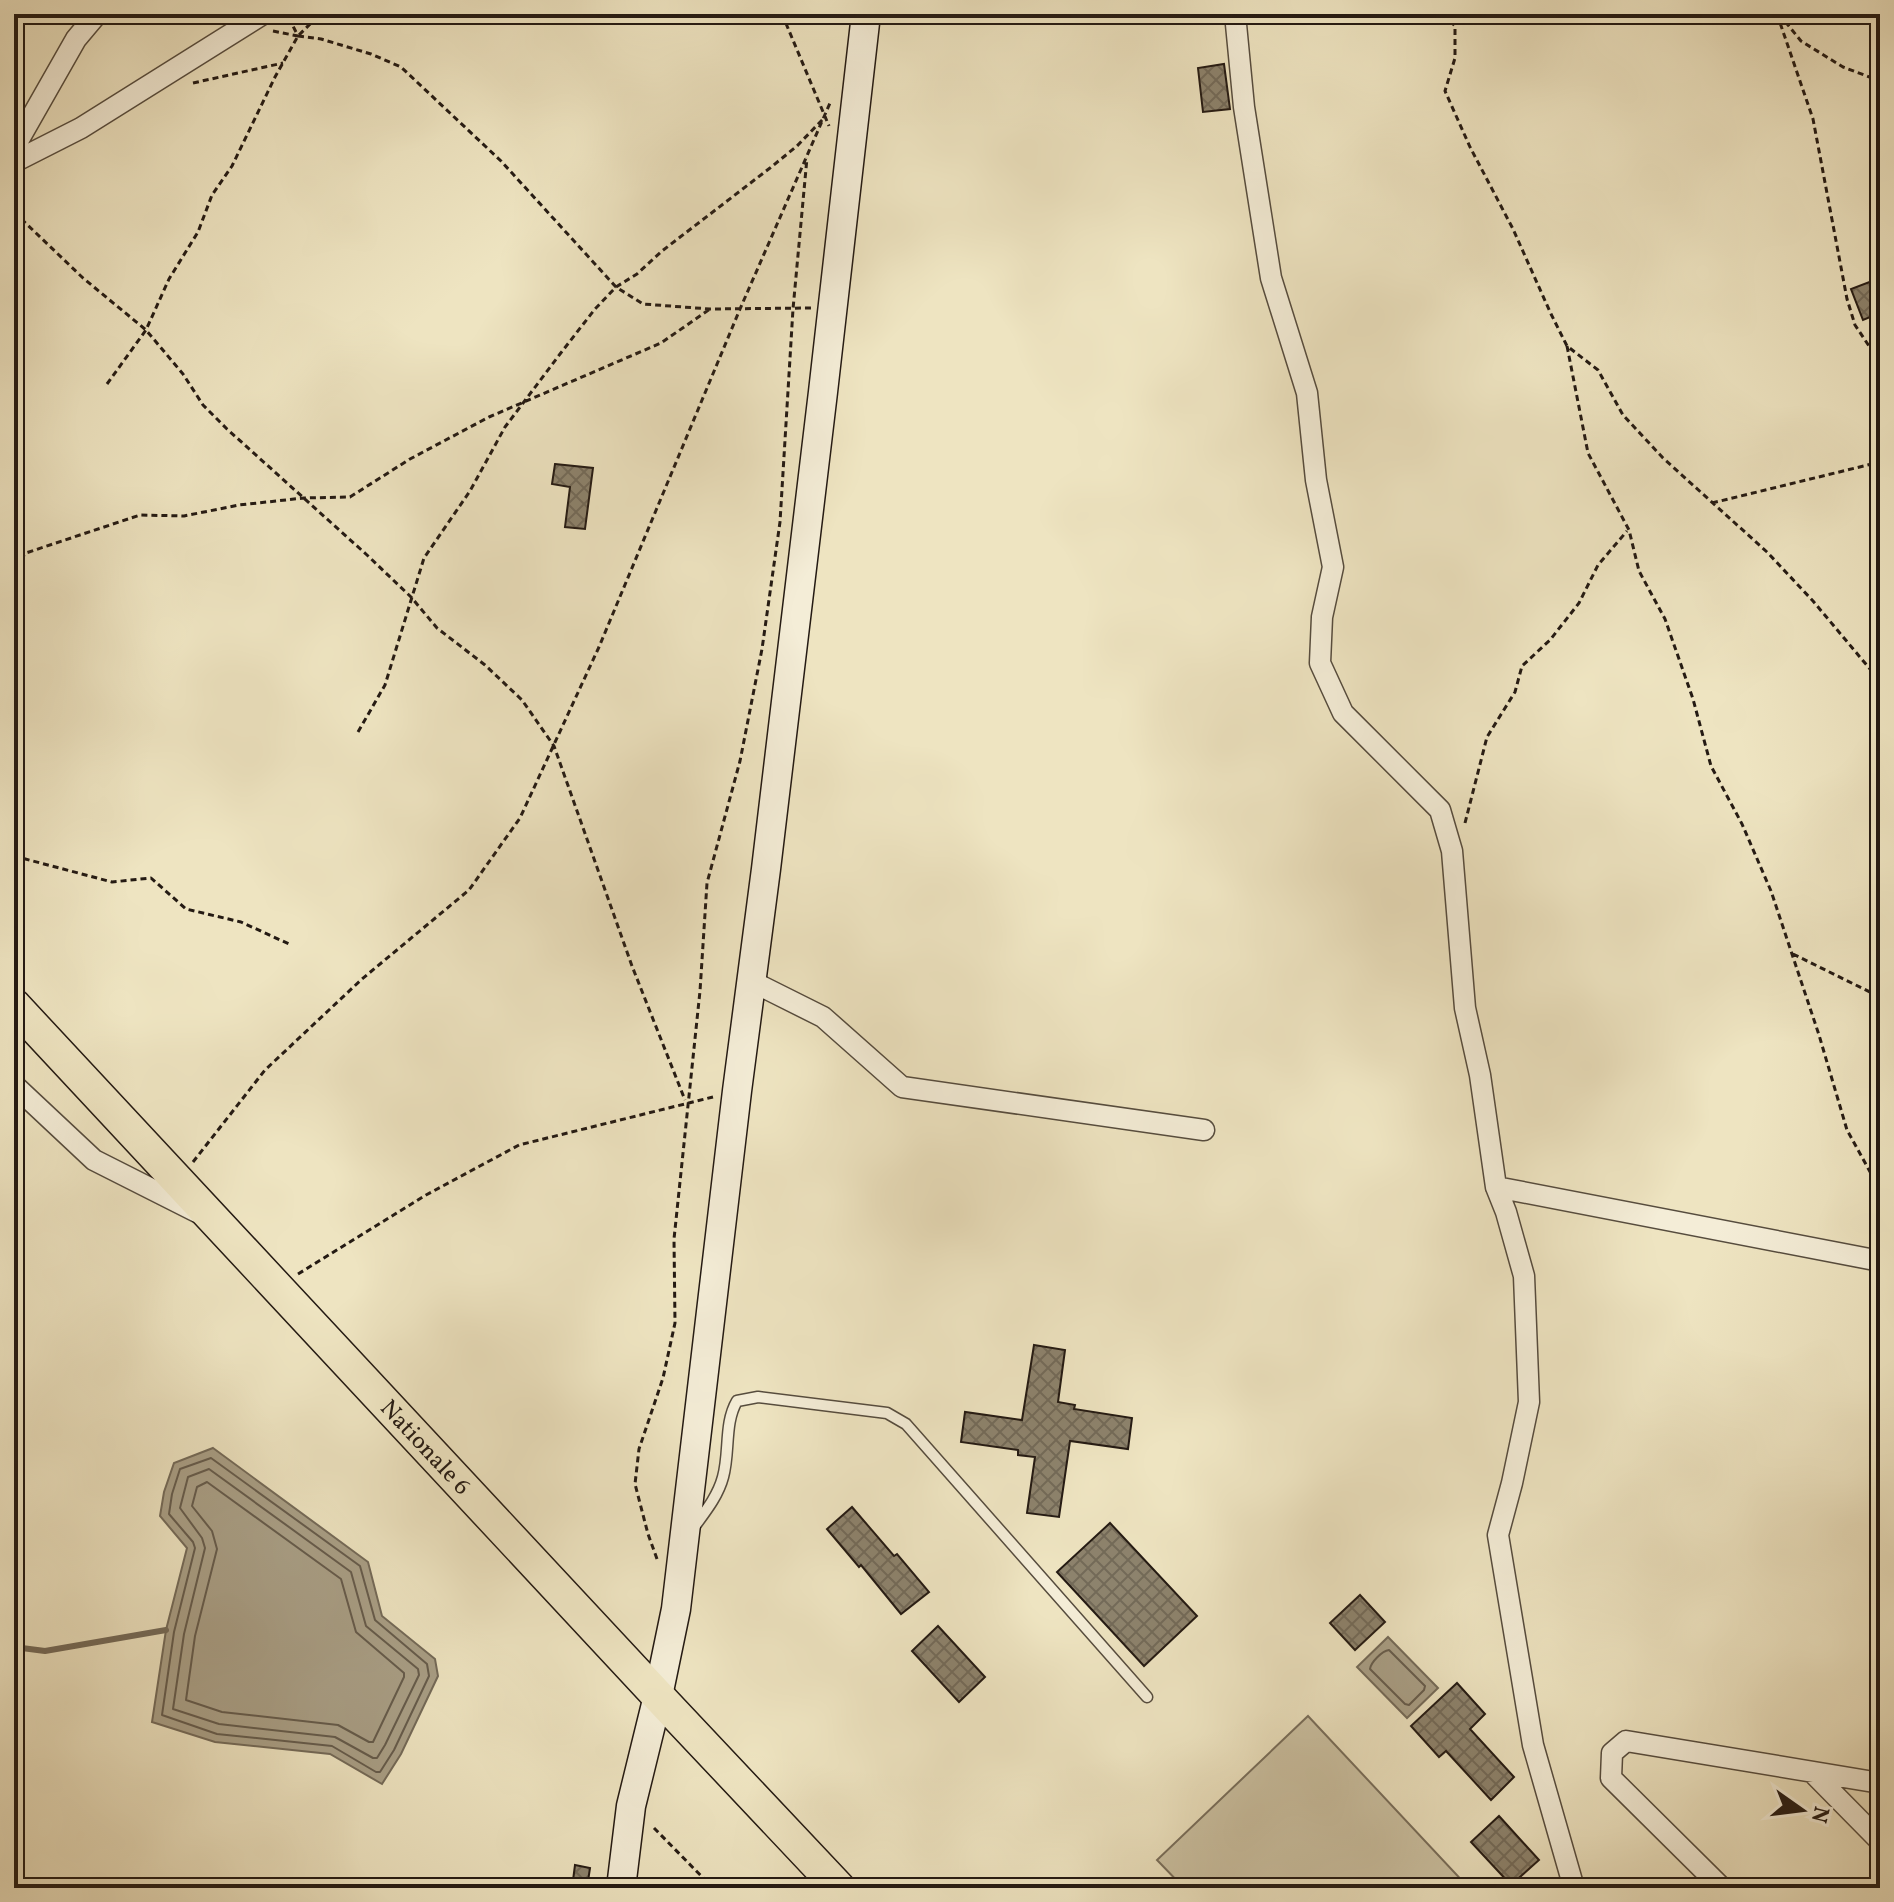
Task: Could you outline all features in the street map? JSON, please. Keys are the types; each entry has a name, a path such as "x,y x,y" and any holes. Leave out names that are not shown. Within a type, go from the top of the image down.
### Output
{"main road":[{"path":"621,1888 631,1806 676,1609 866,14"},
{"name":"Nationale 6","path":"14,1005 839,1888"}],"street":[{"path":"14,148 76,39 97,14"},
{"path":"14,162 81,128 263,14"},
{"path":"1235,14 1244,107 1271,278 1307,393 1316,480 1333,567 1322,617 1320,663 1343,713 1440,810 1452,851 1465,1008 1480,1075 1496,1187 1524,1276 1529,1402 1498,1535 1533,1745 1574,1888"},
{"path":"751,981 823,1017 902,1087 1204,1130"},
{"path":"14,1085 94,1160 215,1221"},
{"path":"1496,1187 1880,1261"},
{"path":"1722,1888 1611,1778 1612,1753 1626,1741 1880,1783"},
{"path":"1812,1772 1880,1841"}],"lane":[{"path":"683,1542 712,1501 723,1477 732,1411 737,1401 758,1397 887,1413 906,1424 1147,1697"}],"path":[{"path":"107,384 146,330 169,279 198,232 212,195 232,166 298,36 320,14"},
{"path":"782,14 831,130"},
{"path":"1443,14 1455,26 1455,58 1445,91 1567,346 1588,453 1629,530 1639,571 1665,619 1693,699 1711,766 1742,824 1771,891 1847,1130 1880,1190"},
{"path":"1778,14 1801,41 1843,67 1880,81"},
{"path":"1778,14 1813,119 1847,299 1855,325 1871,349 1871,371 1880,409"},
{"path":"298,36 359,50 401,67 501,161 616,287 643,304 710,309 833,308"},
{"path":"191,83 283,63"},
{"path":"358,732 385,685 424,558 470,491 505,427 595,309 616,287 637,274 662,251 788,154 858,81"},
{"path":"177,1181 265,1070 362,979 469,890 520,818 599,647 740,309 831,102"},
{"path":"657,1559 635,1484 639,1449 663,1378 675,1323 674,1239 700,991 707,883 740,761 762,649 780,522 793,309 807,158"},
{"path":"14,212 83,278 146,330 183,374 203,405 411,597 437,628 485,665 522,700 554,746 632,966 686,1104"},
{"path":"14,567 26,553 140,515 184,516 239,505 350,497 410,459 489,417 661,343 710,309"},
{"path":"1567,346 1598,370 1623,415 1663,458 1767,552 1880,681"},
{"path":"1712,503 1880,462"},
{"path":"1452,851 1462,837 1487,737 1515,692 1522,666 1550,640 1579,603 1598,565 1629,530"},
{"path":"14,856 112,882 151,878 186,909 241,922 289,944"},
{"path":"1793,954 1880,997"},
{"path":"277,1287 426,1195 519,1145 737,1091"},
{"path":"631,1806 713,1888"}],"shaded area":[{"path":"1308,1716 1469,1888 1184,1888 1157,1860"}],"water":[{"path":"213,1448 368,1562 382,1616 435,1659 438,1676 401,1754 382,1784 330,1754 215,1742 152,1722 166,1630 187,1548 160,1516 164,1492 174,1463"},
{"path":"1388,1637 1438,1688 1407,1718 1357,1667"}],"building":[{"path":"1224,64 1230,109 1203,112 1198,68"},
{"path":"1880,278 1880,313 1863,320 1851,289"},
{"path":"555,464 593,468 585,529 565,527 570,487 552,484"},
{"path":"1034,1345 1065,1350 1058,1402 1075,1405 1074,1409 1132,1418 1128,1449 1070,1441 1059,1517 1027,1513 1035,1457 1018,1455 1018,1450 961,1442 965,1412 1022,1420"},
{"path":"852,1507 929,1592 901,1614 827,1529"},
{"path":"1110,1523 1197,1616 1144,1666 1057,1572"},
{"path":"1360,1595 1385,1622 1355,1650 1330,1623"},
{"path":"938,1626 985,1677 959,1702 912,1651"},
{"path":"1457,1683 1485,1714 1470,1729 1514,1777 1491,1800 1446,1751 1439,1757 1411,1726"},
{"path":"1499,1816 1539,1860 1511,1885 1471,1842"},
{"path":"575,1865 590,1868 587,1888 572,1888"}],"waterway":[{"path":"14,1647 45,1651 166,1630"}]}
